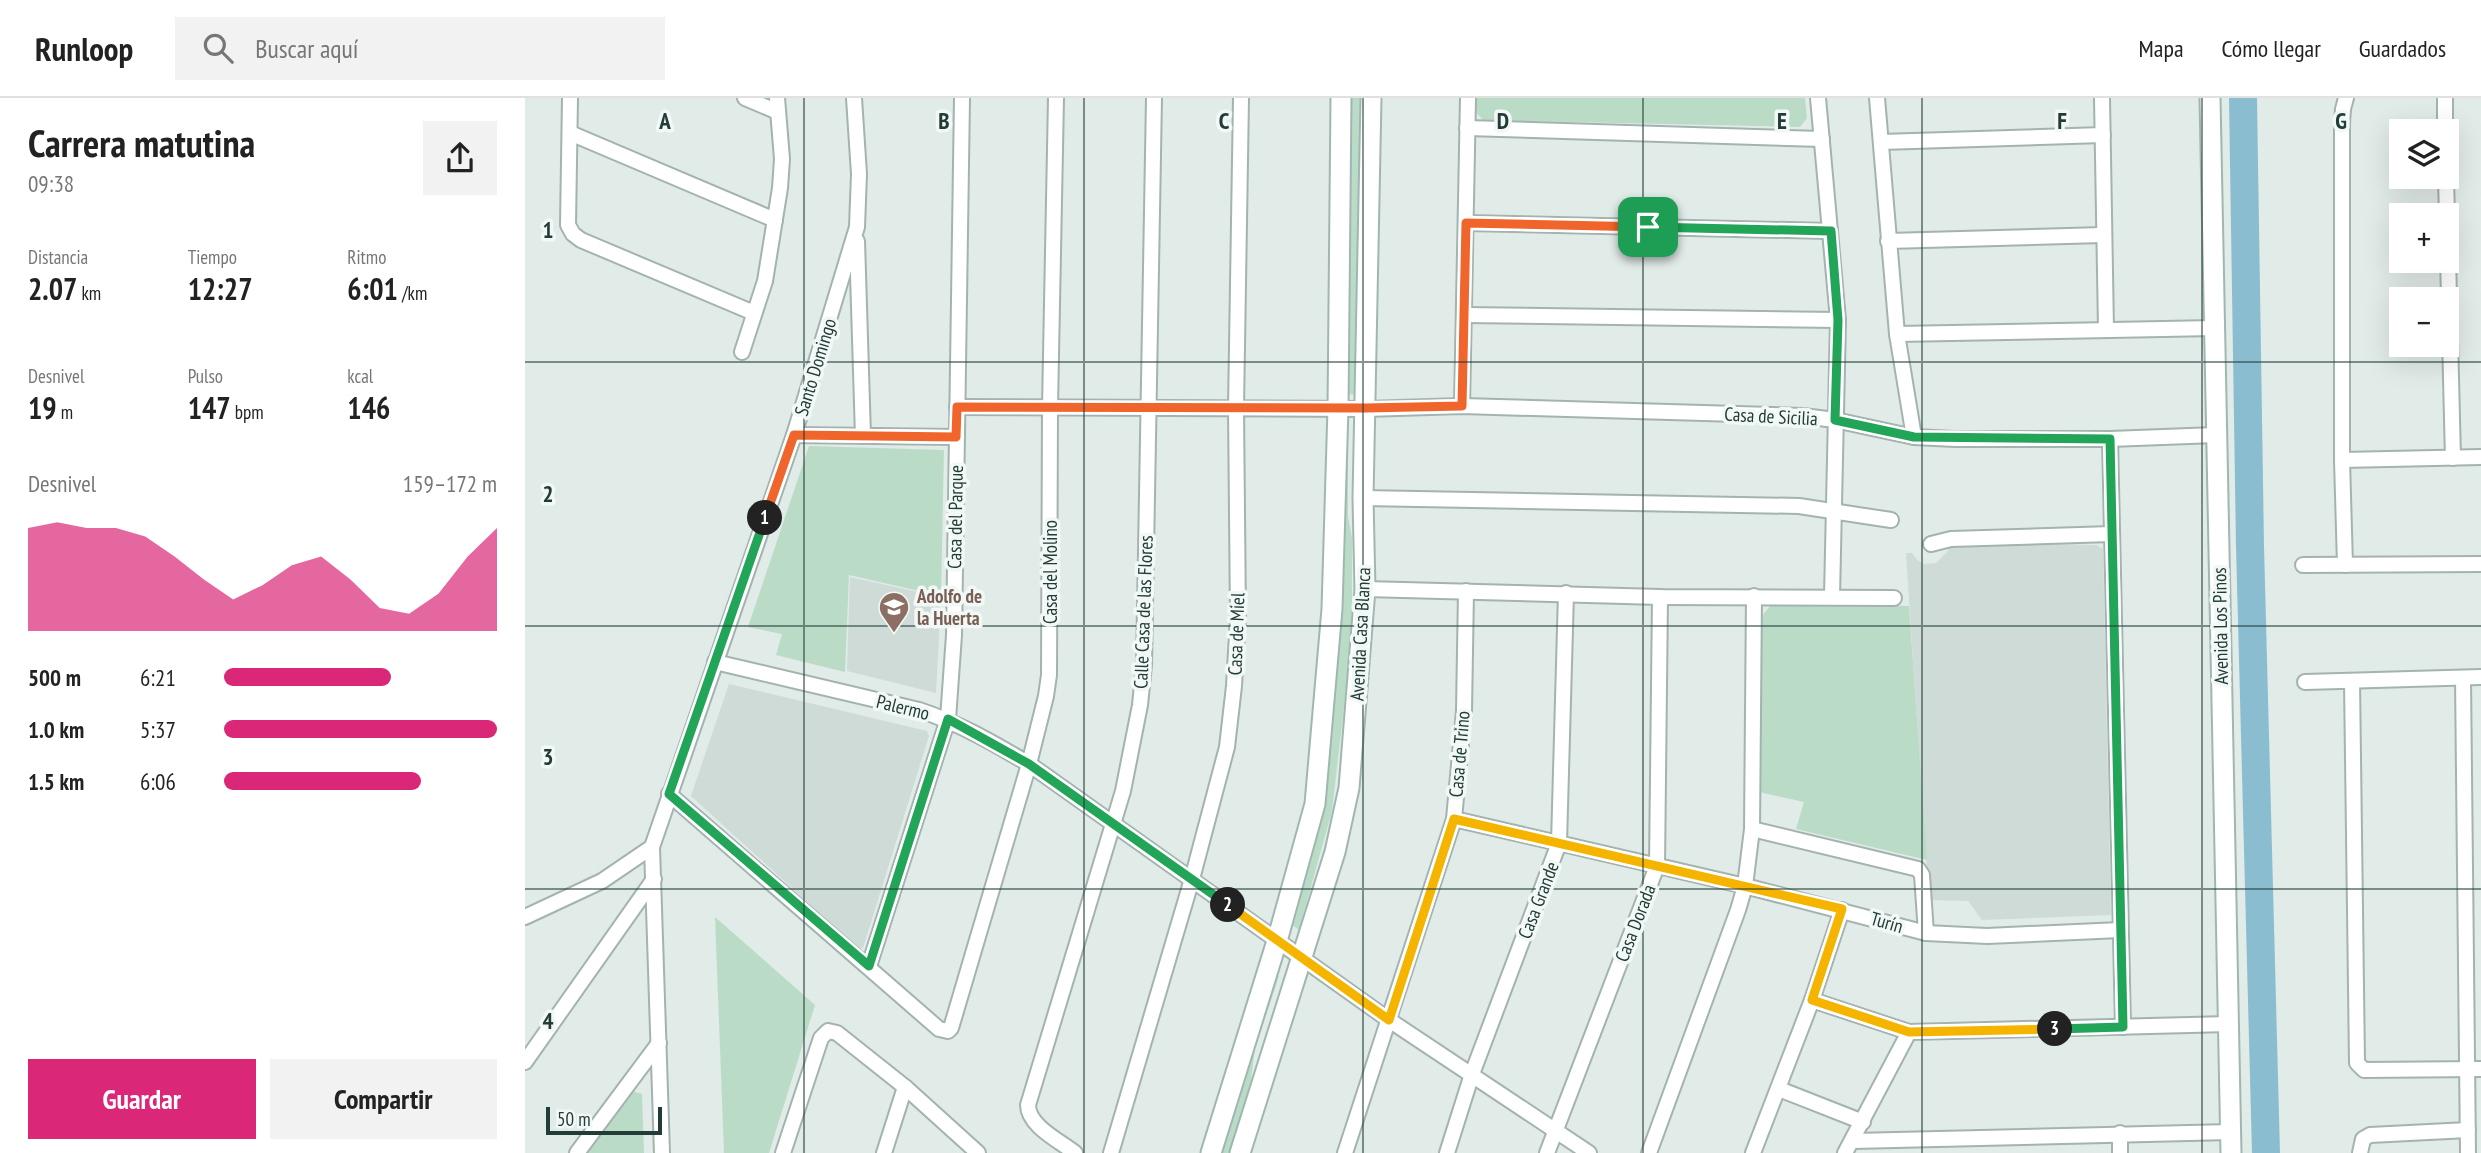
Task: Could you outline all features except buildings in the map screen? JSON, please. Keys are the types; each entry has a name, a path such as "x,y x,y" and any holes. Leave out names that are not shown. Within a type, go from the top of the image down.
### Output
{"street":[{"path":"570,98 569,225 576,237 754,313"},
{"path":"743,352 765,281 782,159 777,105 745,98"},
{"name":"Santo Domingo","path":"652,847 794,435 857,227 859,174 854,98"},
{"name":"Casa del Parque","path":"869,966 948,719 954,635 962,98"},
{"name":"Casa del Molino","path":"869,966 939,1029 948,1031 954,1024 1046,696 1050,652 1050,407 1056,98"},
{"name":"Calle Casa de las Flores","path":"1075,1153 1036,1123 1028,1111 1123,791 1131,758 1142,682 1154,98"},
{"name":"Casa de Miel","path":"1111,1153 1192,879 1227,747 1238,618 1236,408 1241,98"},
{"name":"Avenida Casa Blanca","path":"1211,1153 1277,941 1315,804 1332,610 1338,408 1341,98"},
{"name":"Avenida Casa Blanca","path":"1240,1153 1335,852 1349,788 1365,589 1363,498 1371,98"},
{"path":"1462,406 1468,98"},
{"path":"1818,98 1838,320 1832,597"},
{"path":"1877,98 1897,334 1914,437"},
{"path":"2102,98 2106,330"},
{"name":"Avenida Los Pinos","path":"2210,98 2231,1153"},
{"path":"2445,98 2445,119"},
{"path":"2345,565 2342,460 2342,123 2346,99"},
{"path":"1467,128 1822,139"},
{"path":"570,133 775,220"},
{"path":"1881,142 2103,135"},
{"path":"2446,189 2452,458"},
{"path":"1466,223 1831,231"},
{"path":"857,227 863,436"},
{"path":"1888,242 2103,235"},
{"path":"1464,315 1838,320"},
{"path":"1897,334 2215,328"},
{"name":"Casa de Sicilia","path":"957,407 1462,406 1761,414 1835,420 1914,437 2110,439 2216,435"},
{"path":"794,435 956,437"},
{"path":"2110,439 2123,1027"},
{"path":"2342,460 2481,457"},
{"path":"1363,498 1799,506 1891,520"},
{"path":"1931,544 1951,539 2112,534"},
{"path":"2303,565 2481,565"},
{"path":"1365,589 1660,597 1894,598"},
{"name":"Casa de Trino","path":"1345,1153 1454,819 1464,711 1466,590"},
{"name":"Casa Grande","path":"1447,1153 1472,1074 1559,843 1566,593"},
{"path":"1649,1153 1745,886 1752,830 1754,596"},
{"name":"Casa Dorada","path":"1547,1153 1657,866 1660,597"},
{"name":"Palermo","path":"715,662 948,719 1029,764 1389,1020 1589,1153"},
{"path":"2305,682 2481,677"},
{"path":"2463,678 2474,1069 2468,1153"},
{"path":"2352,681 2357,1063 2360,1069 2474,1069"},
{"path":"669,794 869,966"},
{"name":"Turín","path":"1454,819 1842,909 1926,933 1987,936 2120,930"},
{"path":"1752,830 1918,869 1922,875 1926,933"},
{"path":"652,847 662,1153"},
{"path":"525,917 602,881 652,847"},
{"path":"525,1062 654,879"},
{"path":"1753,1153 1812,1000 1842,909"},
{"path":"1812,1000 1909,1032 2229,1024"},
{"path":"783,1153 821,1038 828,1031 837,1033 905,1087 978,1153"},
{"path":"1849,1147 1909,1032"},
{"path":"577,1153 659,1043"},
{"path":"884,1153 905,1087"},
{"path":"1779,1089 1863,1122"},
{"path":"2361,1146 2370,1135 2468,1130"},
{"path":"1849,1147 2120,1133 2231,1132"},
{"path":"2120,1133 2120,1153"}],"shaded area":[{"path":"1950,543 2097,545 2103,549 2111,915 1982,920 1968,901 1929,900 1906,553 1912,553 1924,564 1936,563 1948,551"},
{"name":"Adolfo de la Huerta","path":"850,577 941,597 936,693 847,671"},
{"path":"729,684 927,731 929,736 863,948 859,949 691,796"}],"green space":[{"path":"1347,98 1360,98 1356,395 1347,394"},
{"path":"1474,98 1805,98 1807,118 1800,127 1483,120 1474,110"},
{"path":"809,446 944,450 941,596 849,575 845,672 776,655 782,634 748,627"},
{"path":"1342,459 1348,459 1348,516 1352,538 1352,637 1332,811 1299,930 1288,922 1317,821"},
{"path":"1771,605 1909,606 1927,860 1796,829 1804,802 1759,792 1761,617"},
{"path":"715,917 815,1005 769,1153 724,1153"},
{"path":"1273,974 1279,976 1255,1049 1249,1095 1231,1153 1216,1153"},
{"path":"629,1090 642,1094 644,1153 584,1153"}],"waterway":[{"path":"2243,98 2250,546 2266,1153"}],"place":[{"name":"Adolfo de la Huerta","path":"894,634"}],"route":[{"path":"1466,223 1648,227 1831,231 1838,320 1835,420 1914,437 2110,439 2123,1027 1909,1032 1812,1000 1842,909 1454,819 1389,1020 1029,764 948,719 869,966 669,794 794,435 956,437 957,407 1462,406 1466,223"}]}
